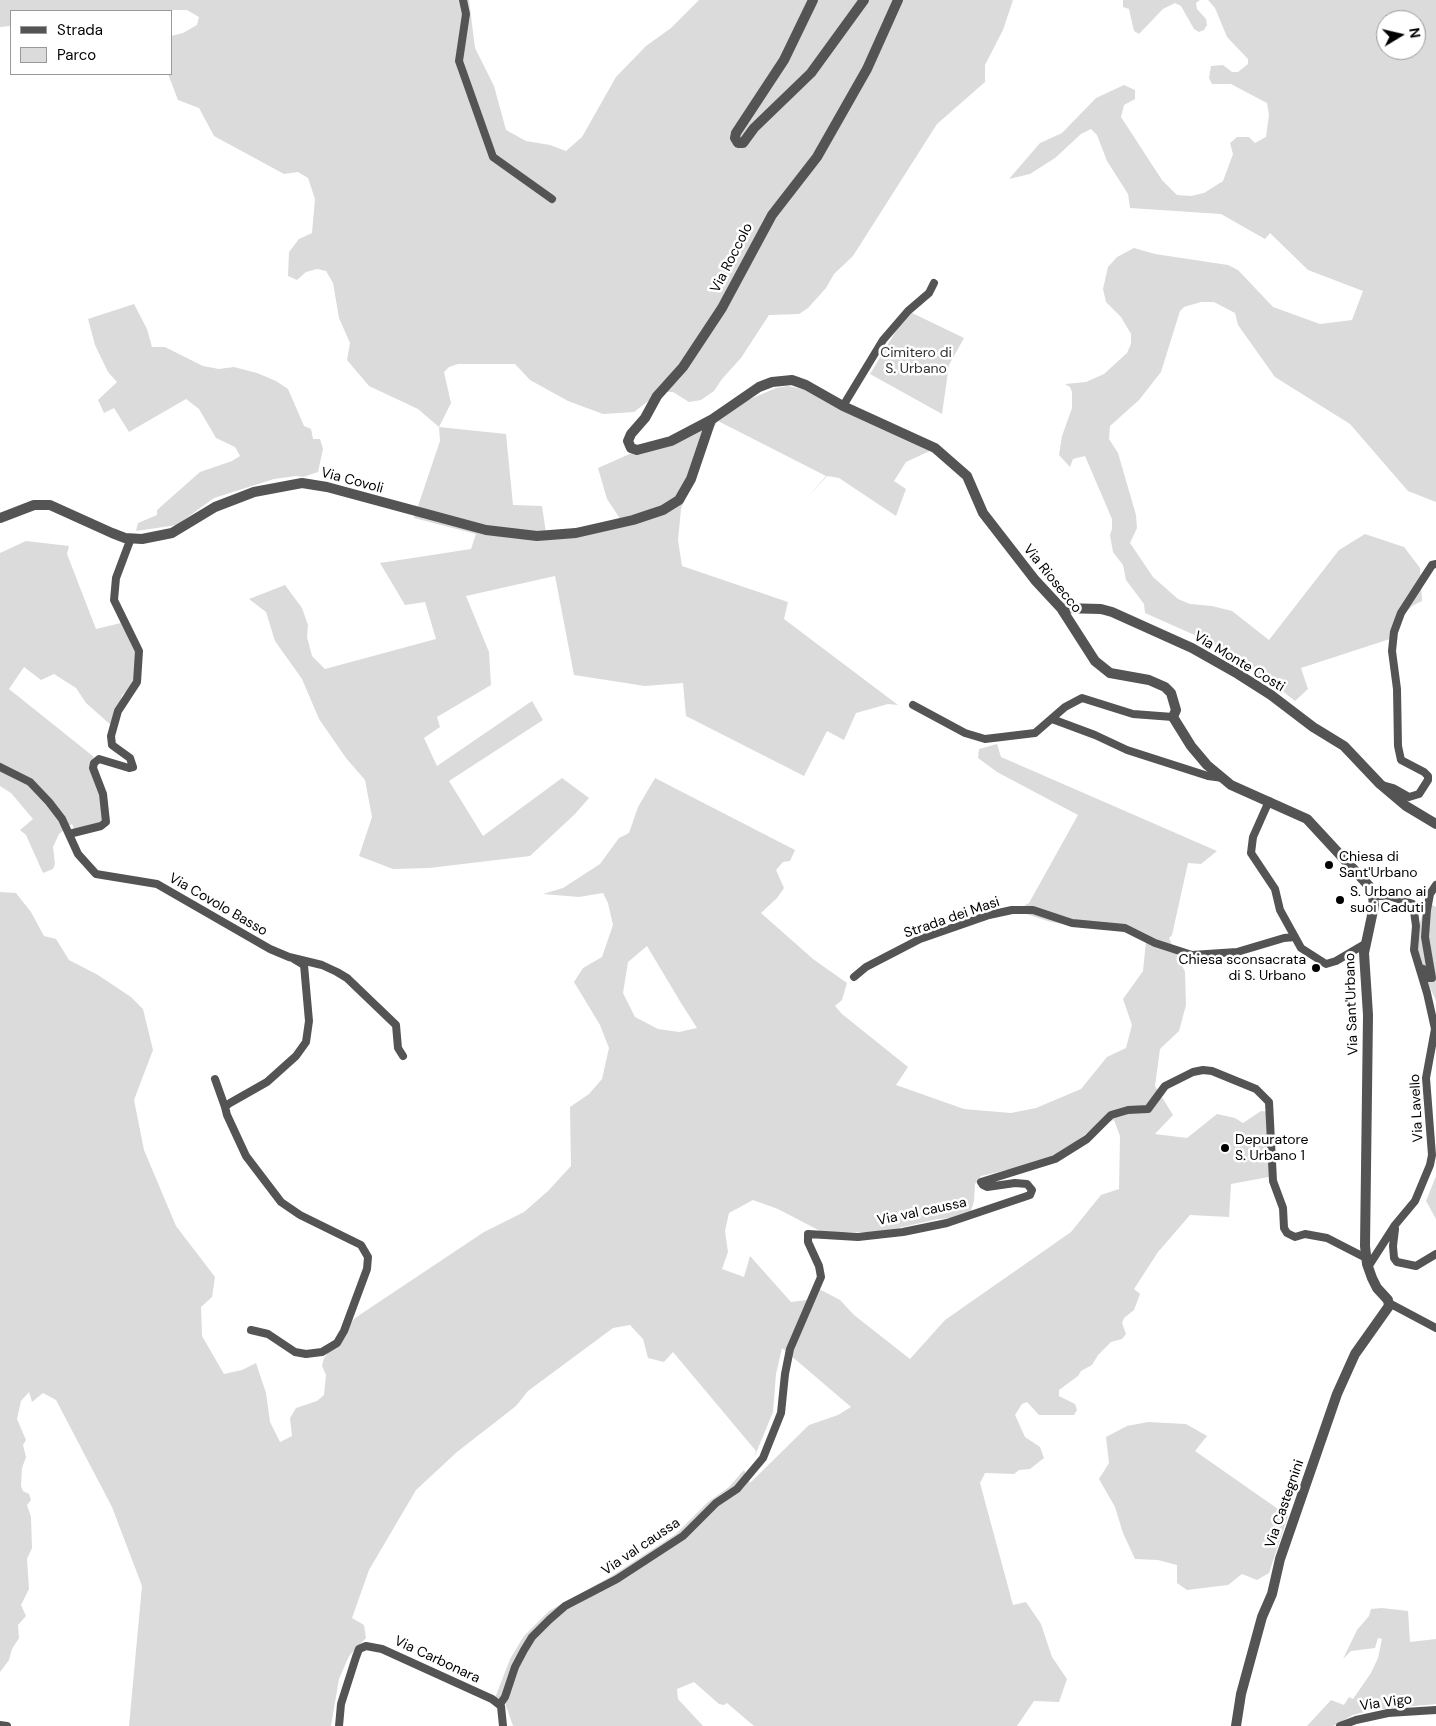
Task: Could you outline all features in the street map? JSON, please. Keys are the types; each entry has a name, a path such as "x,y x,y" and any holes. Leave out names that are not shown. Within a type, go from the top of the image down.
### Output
{"street":[{"path":"463,0 466,14 460,62 493,157 552,199"},
{"path":"813,0 784,60 736,133 735,139 738,143 743,143 758,124 811,73 864,0"},
{"name":"Via Roccolo","path":"711,420 671,441 646,448 634,450 628,441 631,434 645,418 657,396 683,367 722,308 772,215 817,157 867,69 898,0"},
{"path":"843,406 883,340 908,310 929,293 934,283"},
{"name":"Via Riosecco","path":"711,420 759,387 782,380 792,380 806,385 843,406 935,448 963,470 990,523 1034,580 1061,608 1095,661 1110,673 1149,680 1168,690 1176,710 1173,718 1191,746 1223,778"},
{"name":"Via Covoli","path":"0,518 34,505 50,505 90,525 131,538 142,539 172,534 216,507 236,498 292,483 317,485 486,530 537,536 576,533 633,520 663,510 679,500 691,480 711,420"},
{"path":"69,834 101,826 106,822 103,794 93,768 94,763 99,759 129,768 132,767 130,758 112,745 111,736 118,711 137,682 139,650 114,600 116,578 131,538"},
{"name":"Via Monte Costi","path":"1380,784 1393,788 1409,797 1419,794 1428,780 1428,776 1424,772 1401,760 1398,746 1397,689 1392,651 1394,632 1401,613 1432,566 1436,564"},
{"name":"Via Monte Costi","path":"1061,608 1101,609 1112,612 1201,653 1270,695 1313,727 1344,746 1380,784 1406,806 1436,824"},
{"path":"913,705 965,733 981,738 1033,734 1072,702 1084,697 1133,714 1173,718"},
{"path":"1052,719 1095,734 1127,750 1208,776 1223,778 1231,785 1290,810 1314,825 1369,886 1373,896"},
{"name":"Via Covolo Basso","path":"0,767 24,778 56,809 78,854 96,874 157,884 258,943 294,959 322,964 347,978 396,1025 398,1048 403,1056"},
{"path":"1269,801 1253,837 1251,853 1275,889 1280,910 1301,948 1326,964 1365,944"},
{"path":"1415,954 1426,976 1431,978 1426,928 1430,894 1436,885"},
{"name":"Via Sant'Urbano","path":"1373,896 1373,915 1365,944 1368,1015 1364,1235 1367,1263 1377,1288 1389,1303"},
{"name":"Via Lavello","path":"1367,1263 1420,1192 1432,1155 1426,1078 1435,1029 1415,954 1414,936 1416,926 1412,904 1389,896 1373,896"},
{"name":"Strada dei Masi","path":"854,977 866,967 920,939 990,915 1012,910 1033,910 1072,923 1125,928 1156,943 1192,955 1237,952 1284,938 1295,937"},
{"path":"225,1107 263,1085 304,1047 309,1028 304,965 294,959"},
{"name":"Via val caussa","path":"500,1704 505,1698 514,1668 524,1650 549,1620 565,1606 618,1579 684,1536 716,1503 737,1489 763,1458 781,1412 784,1374 790,1349 821,1277 819,1266 808,1242 808,1234 858,1237 903,1232 947,1223 1030,1195 1032,1190 1027,1184 987,1187 981,1182 1055,1159 1087,1138 1111,1115 1128,1110 1148,1109 1165,1086 1193,1072 1203,1070 1212,1071 1256,1088 1270,1102 1273,1181 1284,1208 1284,1228 1287,1233 1295,1237 1305,1234 1327,1238 1367,1263"},
{"path":"215,1079 246,1156 281,1202 300,1215 357,1242 366,1251 368,1257 366,1274 344,1331 337,1342 322,1352 306,1354 295,1352 268,1334 251,1330"},
{"path":"1395,1225 1393,1246 1394,1258 1397,1262 1416,1266 1436,1254"},
{"path":"1389,1303 1436,1328"},
{"name":"Via Castegnini","path":"1236,1726 1241,1694 1262,1617 1272,1594 1280,1559 1337,1394 1355,1354 1387,1310 1389,1303"},
{"name":"Via Carbonara","path":"339,1726 341,1704 356,1657 360,1649 366,1646 382,1648 500,1704"},
{"path":"500,1704 503,1726"},
{"name":"Via Vigo","path":"1340,1726 1379,1715 1436,1710"},
{"path":"0,1725 7,1726"}],"green space":[{"path":"0,0 469,0 475,48 494,86 506,130 526,141 550,145 566,151 582,137 616,77 646,46 671,28 699,0 1013,0 1003,30 985,65 985,82 937,124 853,256 834,274 826,288 808,308 799,314 769,315 741,358 714,391 701,400 689,402 673,392 660,392 634,412 603,414 568,401 530,380 515,364 458,364 449,367 444,372 451,403 439,427 418,409 369,386 347,360 350,343 339,318 333,283 326,271 317,269 306,272 297,280 288,276 289,252 299,239 312,233 315,199 308,178 298,172 284,174 214,136 199,108 178,100 168,75 172,75 172,36 183,33 197,25 199,17 187,10 10,10 10,26 0,27"},
{"path":"1123,0 1200,0 1196,3 1197,9 1206,19 1207,25 1204,30 1199,32 1194,29 1181,6 1175,3 1163,9 1139,34 1134,31 1129,9 1123,7"},
{"path":"1208,0 1436,0 1436,502 1408,491 1350,424 1275,377 1238,325 1235,313 1214,302 1201,302 1184,307 1180,311 1161,372 1139,400 1110,426 1109,439 1118,453 1136,515 1137,528 1130,543 1153,577 1178,599 1190,604 1212,606 1232,611 1269,640 1339,550 1365,534 1404,547 1420,568 1422,601 1412,606 1404,614 1396,637 1301,668 1308,689 1295,701 1270,681 1208,641 1145,613 1144,604 1126,580 1123,565 1113,552 1110,535 1112,519 1085,456 1073,459 1070,467 1059,455 1062,436 1072,408 1072,392 1070,387 1065,384 1086,382 1104,374 1127,353 1131,344 1131,334 1121,317 1106,302 1103,289 1108,267 1117,257 1134,248 1155,254 1228,265 1238,270 1273,307 1320,324 1352,320 1363,291 1308,270 1270,233 1265,239 1221,214 1130,208 1128,194 1107,161 1097,135 1091,129 1081,134 1055,158 1030,174 1009,179 1040,143 1062,133 1096,98 1124,85 1135,90 1135,99 1124,105 1121,117 1162,180 1177,195 1191,196 1204,193 1223,181 1233,154 1230,143 1237,137 1249,137 1255,143 1266,137 1269,115 1267,103 1231,84 1212,84 1209,78 1211,66 1223,65 1232,72 1238,72 1248,64 1248,59 1227,37 1215,8"},
{"path":"134,304 147,329 152,347 165,347 203,366 219,369 234,367 257,373 276,381 288,389 304,426 311,429 313,439 320,439 323,449 318,472 303,477 274,479 214,498 177,525 136,531 138,523 157,515 157,510 200,472 232,461 240,456 235,447 216,438 199,409 186,399 129,432 114,408 104,413 98,400 117,382 108,372 95,345 88,319"},
{"name":"Cimitero di S. Urbano","path":"908,311 964,338 949,365 942,414 870,374"},
{"path":"788,386 807,390 849,414 932,450 906,462 894,481 906,489 896,516 839,478 827,476 807,498 826,476 718,421 712,430 681,509 678,540 682,566 788,602 784,619 898,705 888,704 856,713 844,740 827,731 804,776 686,716 683,683 645,686 574,675 555,576 466,596 489,652 491,685 437,717 440,727 424,738 437,766 532,701 543,720 449,781 483,836 562,778 589,798 575,814 530,856 429,868 393,869 359,856 372,817 365,780 346,758 319,719 302,679 275,641 266,612 249,599 285,585 302,608 308,625 307,637 312,656 325,669 436,639 425,602 405,605 380,563 471,549 476,534 414,518 440,441 439,427 506,434 513,505 542,506 546,533 621,520 607,499 598,468 686,429 708,416 719,419 748,400 776,388"},
{"path":"26,541 69,546 67,554 96,629 125,622 136,642 137,677 129,689 122,695 112,726 86,703 76,688 54,674 41,680 24,667 9,689 94,757 92,760 110,819 107,824 76,834 72,824 59,834 53,847 55,864 53,869 43,873 26,835 20,830 33,819 11,793 0,786 0,553"},
{"path":"997,744 1001,757 1217,851 1201,864 1188,863 1172,935 1169,938 1185,972 1186,1005 1179,1031 1160,1049 1155,1086 1173,1115 1155,1134 1187,1138 1217,1114 1235,1118 1243,1123 1261,1111 1273,1112 1274,1176 1231,1184 1229,1217 1190,1215 1158,1252 1134,1289 1140,1294 1134,1310 1124,1318 1122,1323 1126,1334 1122,1339 1111,1342 1098,1355 1092,1365 1081,1371 1078,1376 1059,1390 1059,1396 1075,1404 1077,1410 1074,1415 1039,1415 1027,1402 1022,1404 1015,1415 1025,1437 1040,1447 1044,1458 1030,1469 1019,1470 1014,1474 985,1473 980,1483 1013,1605 1026,1602 1041,1624 1052,1657 1067,1679 1059,1702 1034,1701 1017,1726 754,1726 727,1703 724,1705 719,1704 694,1682 677,1689 678,1699 703,1726 513,1726 505,1703 495,1698 510,1659 524,1636 549,1611 610,1577 676,1534 708,1502 729,1487 744,1470 750,1483 809,1425 838,1415 851,1407 782,1348 776,1374 773,1412 754,1458 756,1451 673,1352 664,1362 648,1358 643,1339 630,1325 613,1328 528,1391 516,1406 457,1452 416,1490 369,1570 352,1618 364,1625 366,1638 349,1656 339,1679 331,1726 129,1726 142,1586 112,1507 56,1400 43,1393 32,1402 29,1392 21,1401 17,1419 26,1440 23,1445 26,1457 22,1468 21,1486 23,1491 29,1494 31,1500 27,1505 31,1517 32,1548 27,1559 29,1589 21,1605 26,1616 18,1625 19,1638 12,1649 9,1660 0,1672 0,892 16,893 31,912 44,936 56,939 69,960 98,975 131,997 143,1009 153,1050 134,1100 144,1150 176,1226 215,1277 212,1297 201,1307 202,1336 224,1374 242,1370 256,1363 266,1393 270,1422 280,1442 292,1436 290,1418 296,1408 317,1401 324,1395 326,1375 322,1366 324,1358 355,1318 484,1232 524,1212 548,1191 571,1166 570,1107 589,1094 602,1079 609,1048 600,1025 574,982 583,968 602,957 613,925 608,903 603,893 579,897 543,894 563,888 600,864 619,838 629,833 638,807 655,778 795,850 790,861 783,862 776,870 784,888 777,898 761,913 813,959 847,983 842,1000 835,1006 842,1014 908,1067 896,1085 964,1109 1011,1113 1036,1108 1081,1089 1107,1057 1126,1048 1132,1025 1123,999 1143,971 1146,941 1121,929 1083,927 1051,922 1026,914 1025,905 1029,903 1078,815 997,772 978,758 979,749","holes":["647,946 681,1003 697,1028 679,1032 658,1029 635,1017 623,993 628,962","1114,1120 1120,1136 1119,1189 1101,1195 1071,1232 945,1320 910,1359 854,1315 840,1300 823,1291 816,1288 812,1290 807,1300 791,1302 750,1256 744,1277 722,1269 728,1252 725,1231 729,1213 753,1200 778,1209 822,1232 880,1232 938,1219 969,1217 974,1201 975,1184 981,1176 1045,1161 1068,1148 1096,1126"]},
{"path":"1427,902 1436,907 1436,1001 1417,959 1418,928"},
{"path":"1436,1176 1436,1219 1426,1201"},
{"path":"1148,1422 1186,1424 1207,1436 1195,1451 1288,1516 1269,1573 1257,1580 1242,1574 1228,1585 1187,1590 1177,1583 1177,1565 1158,1560 1135,1559 1123,1533 1115,1507 1099,1479 1109,1463 1106,1437 1127,1426"},
{"path":"1382,1608 1408,1611 1410,1642 1436,1639 1436,1704 1372,1710 1353,1715 1333,1726 1307,1726 1331,1700 1344,1705 1349,1697 1353,1699 1371,1673 1378,1658 1382,1639 1378,1638 1375,1648 1351,1651 1343,1659 1357,1630 1369,1616 1371,1609"}],"place":[{"name":"Chiesa di Sant'Urbano","path":"1329,865"},
{"name":"S. Urbano ai suoi Caduti","path":"1340,900"},
{"name":"Chiesa sconsacrata di S. Urbano","path":"1316,968"},
{"name":"Depuratore S. Urbano 1","path":"1225,1148"}]}
